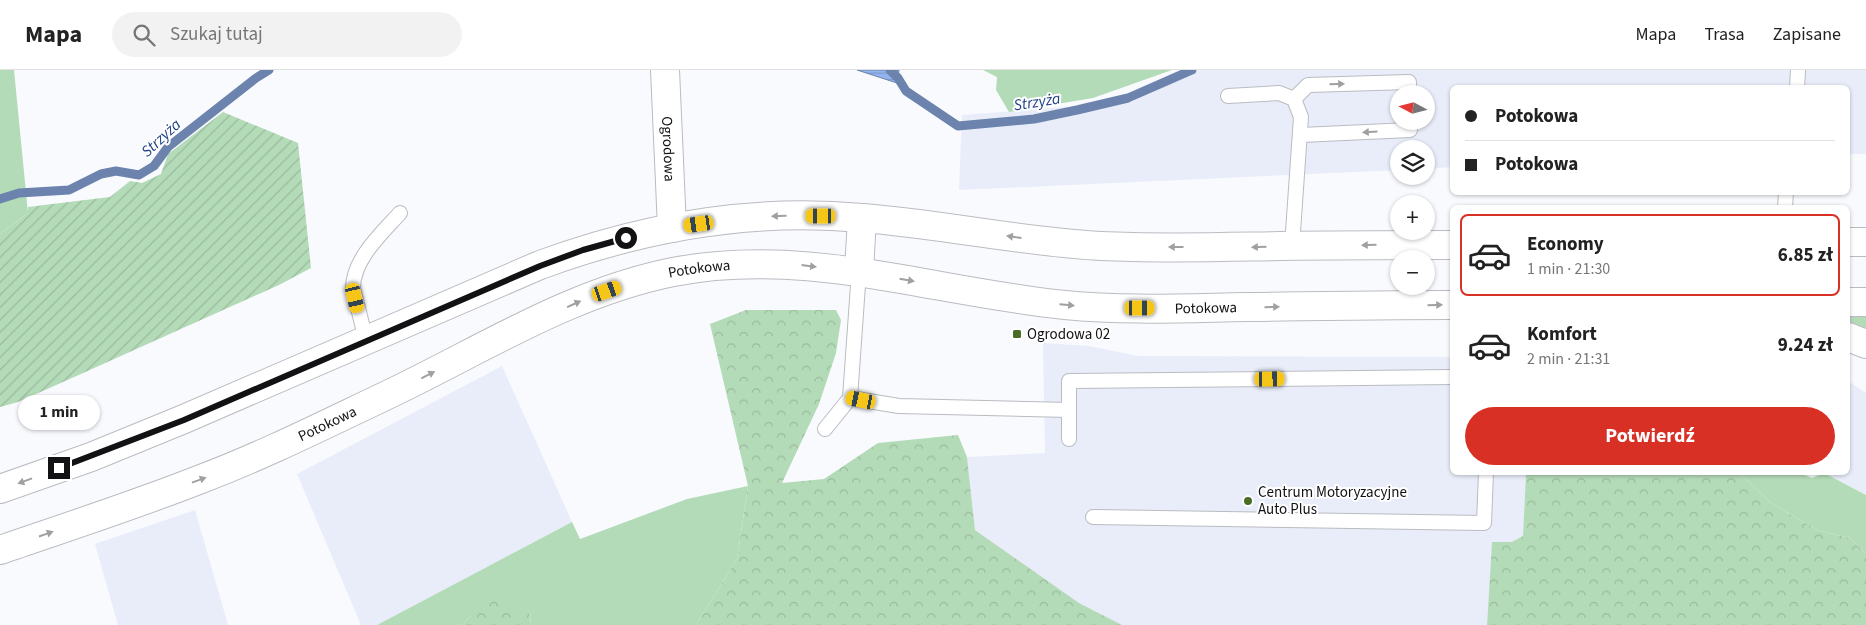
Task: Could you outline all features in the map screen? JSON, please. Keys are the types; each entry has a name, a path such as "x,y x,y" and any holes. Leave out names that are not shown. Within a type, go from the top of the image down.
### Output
{"main road":[{"name":"Ogrodowa","path":"665,70 672,228"},
{"path":"0,489 92,457 184,420 531,269 574,253 626,238 672,228 760,216 821,216 862,218 1062,244 1094,246 1450,244"},
{"path":"858,272 862,218"},
{"path":"1850,242 1866,242"},
{"name":"Potokowa","path":"0,550 212,475 384,397 533,322 591,296 639,280 674,272 747,263 794,264 858,272 1005,297 1065,305 1121,308 1450,305"},
{"path":"1850,302 1866,302"},
{"path":"1850,338 1866,344"}],"lane":[{"path":"1797,85 1798,70"},
{"path":"1294,99 1308,85 1409,82 1409,85"},
{"path":"1228,96 1280,93 1294,99 1301,117 1301,135 1292,246"},
{"path":"1301,135 1410,130"},
{"path":"366,340 353,288 354,278 368,249 400,213"},
{"path":"825,429 850,398 858,272"},
{"path":"1070,439 1069,381 1450,377"},
{"path":"850,398 899,406 1069,410"},
{"path":"1092,517 1484,523 1486,475"}],"shaded area":[{"path":"1200,70 1866,70 1866,154 1850,154 1850,85 1450,85 1450,167 1435,168 1435,140 1390,140 1390,170 959,190 962,115 1132,102"},
{"name":"Centrum Motoryzacyjne Auto Plus","path":"1043,343 1089,346 1138,356 1450,357 1450,475 1526,475 1523,536 1513,542 1492,542 1487,625 1122,625 1079,603 975,530 967,457 1045,453"},
{"path":"502,366 572,522 377,625 361,625 297,474"},
{"path":"1850,382 1866,393 1866,495 1828,475 1850,475"},
{"path":"195,510 228,625 118,625 95,544"}],"green space":[{"path":"0,70 14,70 28,213 0,234"},
{"path":"983,70 1172,70 1093,98 1009,112 996,90 997,77"},
{"path":"223,112 298,143 311,268 279,285 63,382 18,402 0,407 0,234 28,213 28,207 110,197 130,181 142,183 161,174 168,154"},
{"path":"746,310 836,310 841,320 836,353 819,404 782,483 824,479 878,443 958,435 967,457 975,530 1079,603 1122,625 696,625 737,559 748,486 710,324"},
{"path":"1866,316 1866,333 1850,326 1850,317"},
{"path":"1526,475 1742,475 1771,503 1817,530 1850,538 1866,554 1866,625 1487,625 1492,542 1512,542 1523,536"},
{"path":"1742,475 1805,475 1812,478 1819,475 1828,475 1866,495 1866,554 1850,538 1817,530 1771,503"},
{"path":"748,486 737,559 696,625 530,625 531,614 471,616 462,625 377,625 572,522 580,539 687,499"},
{"path":"498,596 531,615 530,625 462,625 471,616"}],"water":[{"path":"857,70 899,70 897,83"}],"waterway":[{"name":"Strzyża","path":"0,199 19,193 69,190 101,174 116,171 139,175 154,166 168,147 256,78 269,70"},
{"name":"Strzyża","path":"890,70 898,78 906,91 958,126 1034,119 1128,98 1192,70"}],"place":[{"name":"Ogrodowa 02","path":"1017,334"},
{"name":"Centrum Motoryzacyjne Auto Plus","path":"1248,501"}],"route":[{"path":"59,468 92,457 184,420 427,313 540,266 583,250 626,238"}]}
